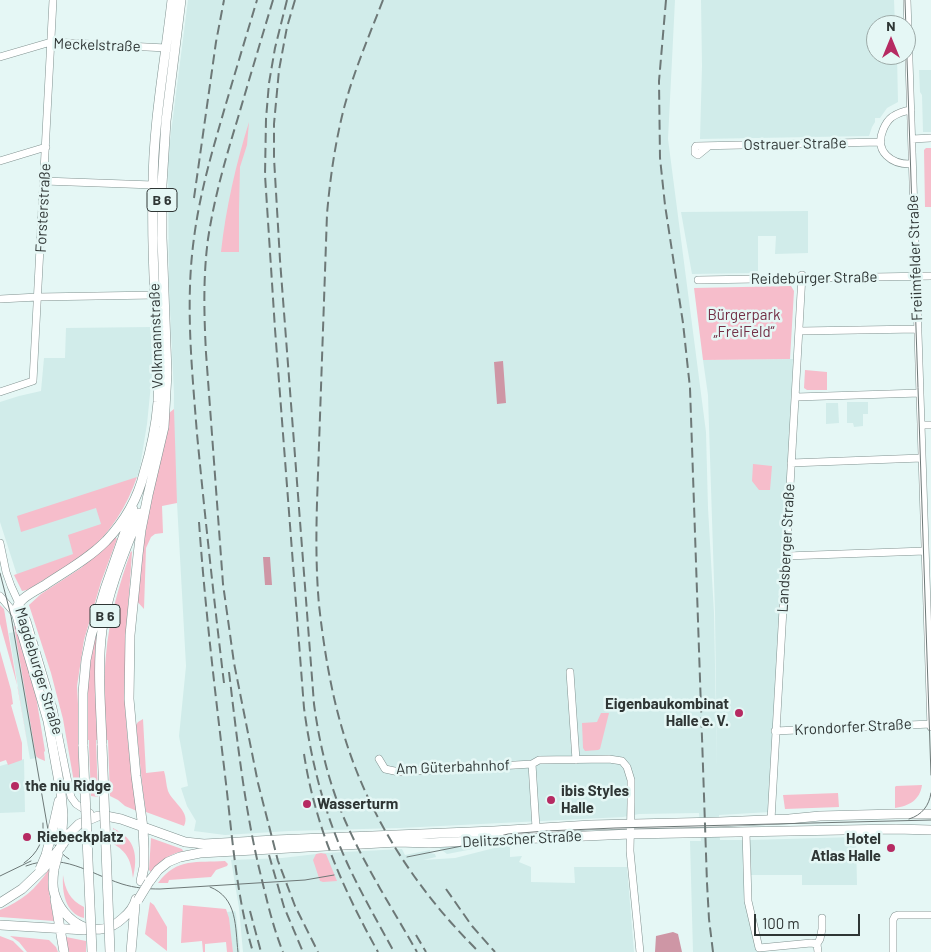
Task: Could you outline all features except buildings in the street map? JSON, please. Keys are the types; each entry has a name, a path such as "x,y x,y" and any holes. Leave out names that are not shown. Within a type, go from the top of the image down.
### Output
{"main road":[{"name":"Volkmannstraße","path":"19,603 79,563 106,541 130,508 137,495 144,474 158,402 159,366 153,237 153,185 157,120 172,0"},
{"name":"Volkmannstraße","path":"148,495 164,427 166,401 162,185 166,121 181,0"},
{"path":"92,952 83,746 83,693 86,660 90,636 137,495"},
{"name":"B 6","path":"110,952 100,648 115,577 148,495"},
{"path":"145,882 143,828 128,698 130,635 138,554 148,495"},
{"path":"17,616 19,603"},
{"name":"Magdeburger Straße","path":"17,616 48,721 63,823 60,848"},
{"path":"40,871 52,832 60,793"},
{"name":"Delitzscher Straße","path":"143,828 185,842 204,844 631,824 931,814"},
{"path":"0,903 22,889 60,848 68,835 86,820 98,816 106,816 143,828"},
{"name":"Delitzscher Straße","path":"137,900 145,882 168,862 180,857 200,853 398,842 429,843 630,834 931,830"},
{"path":"60,848 53,878 64,952"},
{"path":"54,892 68,918 82,926 95,930"},
{"path":"0,925 95,930 108,928 126,916 137,900"},
{"path":"131,952 137,900"}],"street":[{"name":"Forsterstraße","path":"0,392 34,381 53,0"},
{"name":"Freiimfelder Straße","path":"907,0 922,458 928,532 925,551 931,725"},
{"name":"Meckelstraße","path":"0,57 51,42 166,48"},
{"path":"911,110 897,114 888,121 881,134 880,142 882,149 889,158 899,164 912,164"},
{"path":"912,139 931,138"},
{"name":"Ostrauer Straße","path":"709,146 880,142"},
{"path":"0,161 46,147"},
{"path":"44,181 153,185"},
{"name":"Reideburger Straße","path":"698,280 931,276"},
{"name":"Landsberger Straße","path":"771,820 802,277"},
{"path":"0,299 155,294"},
{"path":"800,331 918,329"},
{"path":"796,396 920,393"},
{"path":"921,425 931,425"},
{"path":"792,463 922,458"},
{"name":"Magdeburger Straße","path":"0,543 9,579 27,621 53,708 71,797 79,807 98,816"},
{"path":"786,556 925,551"},
{"name":"Magdeburger Straße","path":"0,596 17,616"},
{"path":"570,672 576,760"},
{"name":"Krondorfer Straße","path":"775,731 931,725"},
{"name":"Am Güterbahnhof","path":"378,759 385,769 399,772 532,764 539,760 610,759 622,761 627,767 630,780 631,824"},
{"name":"Am Güterbahnhof","path":"532,764 536,828"},
{"path":"631,824 630,851 640,952"},
{"path":"746,832 748,901 759,948 817,944"},
{"path":"893,952 893,920 895,916 931,915"},
{"path":"818,952 817,944 822,929 822,918"}],"shaded area":[{"path":"188,0 675,0 668,139 706,432 714,613 717,769 715,612 708,395 703,360 793,359 785,562 770,812 719,815 720,840 744,840 745,899 759,952 693,952 690,841 701,841 699,813 639,814 623,817 225,835 194,831 196,821 187,806 181,788 188,786 179,736 186,666 177,503 173,483 174,394 169,288 168,156"},
{"path":"701,0 894,0 895,15 866,15 866,65 897,65 898,102 887,108 880,118 875,118 869,136 700,139"},
{"path":"919,70 931,70 931,132 923,132"},
{"path":"808,211 808,253 775,254 776,236 758,236 758,273 692,274 681,212"},
{"path":"150,327 153,364 147,424 139,473 118,511 77,553 17,575 0,522 0,402 41,391 44,358 65,358 66,328"},
{"path":"503,361 506,403 497,404 494,362"},
{"path":"847,402 868,402 868,414 863,414 863,426 854,427 853,423 847,423"},
{"path":"826,403 838,403 839,423 826,424"},
{"path":"263,557 270,557 272,585 265,585"},
{"path":"15,632 37,758 30,759 9,633"},
{"name":"the niu Ridge","path":"24,759 25,812 0,813 0,766"},
{"path":"856,837 857,885 802,885 802,875 750,875 750,840"},
{"path":"498,842 447,854 439,848 469,843"},
{"path":"510,844 510,857 522,856 519,862 531,867 531,882 575,883 574,867 627,867 634,952 243,952 239,908 231,860 402,849 405,855 430,850 430,853 435,854 436,857 423,860 455,858"},
{"path":"235,911 240,952 233,952 227,912"},
{"path":"673,932 678,934 682,952 655,952 656,936"}],"green space":[{"path":"249,122 247,145 240,167 239,252 221,252 232,186"},
{"path":"931,148 931,207 925,207 924,150"},
{"name":"Bürgerpark „FreiFeld“","path":"791,286 794,291 790,359 703,360 694,288"},
{"path":"805,370 827,372 827,390 807,390 804,388"},
{"path":"174,409 177,503 162,506 163,533 155,534 151,537 146,548 144,609 135,599 151,497 169,413"},
{"path":"753,464 772,466 770,490 759,490 752,481"},
{"path":"137,477 117,519 95,545 79,558 31,589 22,591 14,575 73,554 68,535 101,524 96,508 21,532 17,516"},
{"path":"115,537 117,539 101,582 84,640 77,686 80,794 75,788 63,719 51,673 29,605 41,594 81,568"},
{"path":"131,551 125,658 125,708 137,811 110,796 108,740 105,740 107,642 115,602"},
{"path":"0,605 4,609 17,685 0,624"},
{"path":"106,605 98,740 96,740 98,797 91,796 89,740 87,740 87,689 91,650"},
{"path":"14,626 16,626 35,690 45,761 36,756"},
{"path":"0,651 11,690 13,704 11,705 22,743 22,760 8,765 6,760 0,762"},
{"path":"17,685 18,688 30,759"},
{"path":"601,713 609,713 600,749 585,751 583,748 582,723 597,722"},
{"path":"143,719 146,773 164,771 168,791 185,816 184,826 146,812 136,725"},
{"path":"922,785 919,795 913,801 905,806 895,808 896,786"},
{"path":"838,793 839,807 785,809 783,795"},
{"path":"113,828 127,837 134,849 133,878 128,858 122,850 112,843"},
{"path":"151,838 183,851 165,859 151,872 149,870"},
{"path":"316,854 326,854 337,881 320,881 313,860"},
{"path":"225,861 228,864 227,866 216,870 211,877 169,880 168,883 158,883 165,875 180,865"},
{"path":"49,869 48,886 54,921 0,917 0,910 28,894"},
{"path":"63,875 69,894 84,907 84,918 73,912 66,901"},
{"path":"150,902 154,905 167,927 167,951 145,934"},
{"path":"183,905 226,909 229,918 233,952 227,952 226,942 205,944 205,952 203,952 202,941 181,943"},
{"path":"0,936 13,941 24,952 0,952"},
{"path":"10,936 49,940 58,952 27,952 19,942"},
{"path":"66,937 86,941 86,952 68,952"}],"tram line":[{"path":"905,0 931,775"},
{"path":"0,573 11,616 48,830 56,846 69,859"},
{"path":"909,819 918,815 924,809 929,802 931,793"},
{"path":"407,857 472,844 508,834 546,831 931,820"},
{"path":"24,863 39,846 43,823"},
{"path":"0,876 31,861"},
{"path":"26,866 39,862 52,861 64,863 122,884 155,889 305,880 334,875"},
{"path":"210,887 226,898 230,906 235,923 238,952"}],"railway":[{"path":"194,198 216,42 224,0"},
{"path":"224,683 193,385 190,336 191,262 198,215 213,149 257,0"},
{"path":"273,0 228,150 213,209 205,267 205,339 223,584 234,663 258,783 278,861 295,906 318,952"},
{"path":"287,0 275,48 269,83 265,175 304,708 316,774 331,823 356,882 394,952"},
{"path":"295,0 287,27 279,70 274,124 274,158 314,704 324,758 341,811 367,865 417,952"},
{"path":"383,0 357,67 344,108 335,148 328,201 317,516 319,605 335,703 354,766 367,795 398,852 416,879 457,929 479,952"},
{"path":"666,0 659,81 660,158 690,388 707,883 713,952"},
{"path":"199,522 210,649 235,864 242,909 253,952"},
{"path":"229,672 249,820 259,868 283,952"},
{"path":"304,754 315,806 323,832 342,881 378,952"},
{"path":"269,855 284,907 303,952"},
{"path":"446,889 472,926 495,952"},
{"path":"250,911 261,952"},
{"path":"416,935 426,952"}],"place":[{"name":"Eigenbaukombinat Halle e. V.","path":"739,713"},
{"name":"the niu Ridge","path":"15,786"},
{"name":"ibis Styles Halle","path":"551,800"},
{"name":"Wasserturm","path":"307,804"},
{"name":"Riebeckplatz","path":"27,837"},
{"name":"Hotel Atlas Halle","path":"891,848"}]}
